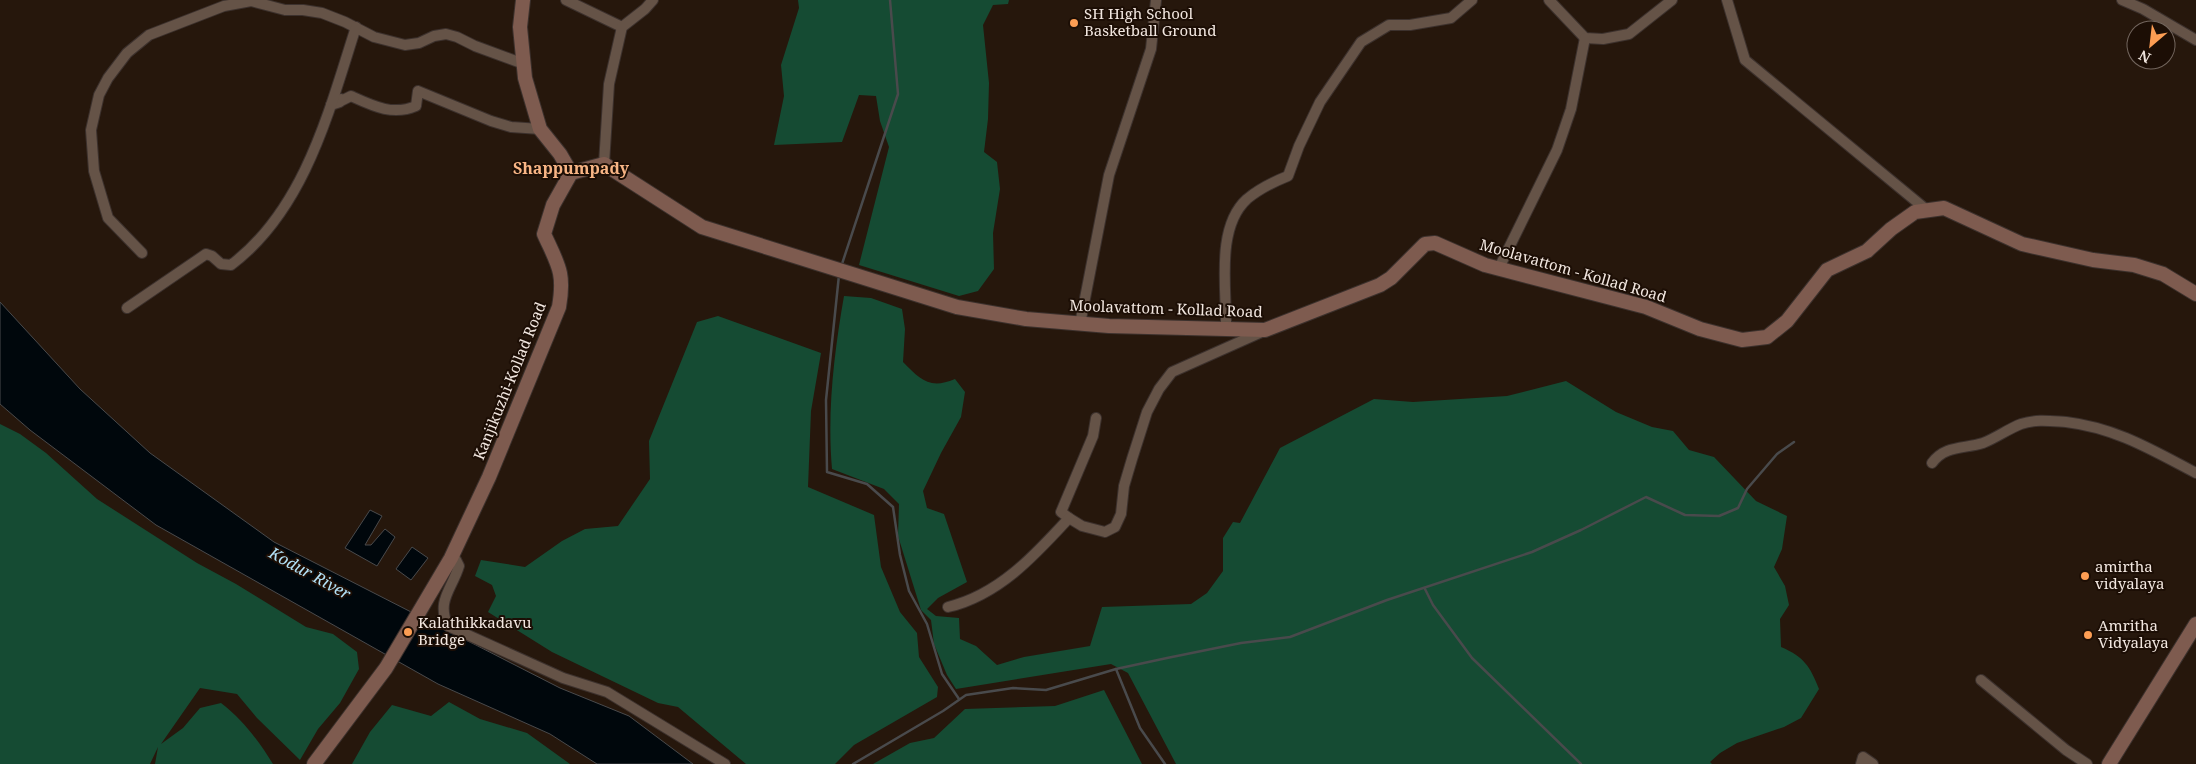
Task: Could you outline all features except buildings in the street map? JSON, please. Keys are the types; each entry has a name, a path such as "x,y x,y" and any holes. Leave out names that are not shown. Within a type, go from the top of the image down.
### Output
{"main road":[{"path":"523,0 520,27 525,78 540,129 560,154 571,173 604,164"},
{"name":"Moolavattom - Kollad Road","path":"604,164 702,227 957,307 1026,319 1080,324 1265,330 1380,286 1391,278 1425,244 1435,243 1485,265 1646,307 1700,329 1742,340 1767,337 1787,321 1827,270 1867,251 1891,229 1915,212 1944,208 2016,241 2038,248 2093,260 2144,268 2163,274 2196,294"},
{"name":"Kanjikuzhi-Kollad Road","path":"314,764 386,668 451,558 489,477 558,307 562,290 561,272 544,234 553,205 571,173"},
{"path":"2109,764 2190,643 2196,624"}],"street":[{"path":"566,0 622,27"},
{"path":"604,164 609,84 622,27 645,10 653,0"},
{"path":"1080,324 1110,175 1151,49 1156,0"},
{"path":"1226,328 1227,297 1224,269 1231,222 1246,200 1267,185 1288,176 1299,146 1320,102 1361,42 1389,25 1410,25 1451,18 1472,0"},
{"path":"1549,0 1585,38 1603,39 1629,34 1672,0"},
{"path":"1727,0 1744,60 1928,210"},
{"path":"2122,0 2196,40"},
{"path":"142,253 108,218 94,171 91,130 100,95 108,78 127,53 149,35 199,17 208,11 251,1 285,10 303,10 322,14 356,27 374,37 404,45 419,43 434,36 446,34 456,36 476,46 524,64"},
{"path":"127,308 206,254 212,256 220,264 228,266 250,247 276,219 311,157 331,105 356,27"},
{"path":"1499,268 1557,150 1571,109 1585,38"},
{"path":"331,105 350,96 374,107 404,111 416,106 418,91 491,122 511,127 540,129"},
{"path":"1096,418 1094,436 1061,512 1082,526 1105,532 1115,527 1121,514 1124,486 1147,412 1158,389 1172,372 1265,330"},
{"path":"1932,462 1947,450 1985,442 2021,424 2043,420 2085,424 2117,433 2196,473"},
{"path":"948,607 986,591 1023,566 1069,518"},
{"path":"451,558 456,560 459,566 443,602 443,615 448,626 563,678 607,692 725,764"},
{"path":"1981,680 2062,747 2087,764"},
{"path":"1860,764 1863,757 1873,764"}],"green space":[{"path":"798,0 1009,0 1008,4 993,5 983,25 989,83 988,119 984,152 997,162 1000,189 993,233 994,269 978,291 959,296 859,265 889,147 880,121 876,96 859,95 842,142 774,145 784,96 781,65 799,8"},
{"path":"844,296 871,298 902,309 905,329 903,362 920,378 932,383 955,379 965,392 961,417 923,491 927,508 944,514 967,582 938,598 927,609 936,616 959,618 960,639 976,646 997,665 1024,657 1090,646 1102,607 1191,604 1207,593 1223,571 1223,538 1233,522 1240,523 1280,448 1374,399 1413,402 1507,396 1566,381 1616,412 1652,427 1673,431 1689,450 1714,457 1756,501 1787,516 1782,549 1774,567 1785,586 1789,605 1780,619 1781,647 1805,663 1819,689 1801,718 1784,727 1737,743 1720,753 1710,762 1712,764 1176,764 1128,673 1111,664 956,689 947,675 934,644 931,620 921,610 898,536 899,504 884,489 832,469 830,426 832,382"},
{"path":"718,316 821,353 811,411 808,487 874,515 881,567 900,612 917,633 919,657 938,687 937,697 854,745 835,764 746,764 678,707 658,703 552,652 488,612 496,596 492,585 475,576 481,560 525,567 562,541 585,529 618,526 650,479 649,441 697,322"},
{"path":"0,424 20,434 46,453 97,499 197,563 236,584 306,627 333,634 357,652 359,669 340,703 318,729 300,760 257,718 237,694 200,688 161,744 183,728 200,708 221,703 250,731 273,764 155,764 158,747 150,764 0,764"},
{"path":"1104,690 1142,764 873,764 910,743 934,738 965,709 1055,706"},
{"path":"449,702 480,719 527,733 570,764 352,764 370,732 392,705 431,716"}],"water":[{"name":"Kodur River","path":"0,302 80,389 150,453 274,542 560,688 629,716 693,764 597,764 550,734 438,684 156,525 30,430 0,404"},
{"path":"370,510 382,516 365,545 371,545 385,529 395,537 377,566 345,548"},
{"path":"412,547 428,558 411,580 396,569"}],"waterway":[{"path":"841,267 898,94 890,0"},
{"path":"839,275 826,400 827,472 867,484 893,507 900,555 909,591 927,624 942,674 959,699"},
{"path":"853,764 943,711 966,695 1013,688 1046,690 1116,669 1241,643 1290,637 1387,600 1532,552 1646,497 1685,515 1719,516 1738,508 1747,489 1777,454 1794,442"},
{"path":"1425,589 1433,605 1472,658 1581,764"},
{"path":"1116,669 1140,728 1165,764"}],"place":[{"name":"SH High School Basketball Ground","path":"1074,23"},
{"name":"amirtha vidyalaya","path":"2085,576"},
{"name":"Kalathikkadavu Bridge","path":"408,632"},
{"name":"Amritha Vidyalaya","path":"2088,635"}],"district":[{"name":"Shappumpady","path":"571,168"}]}
